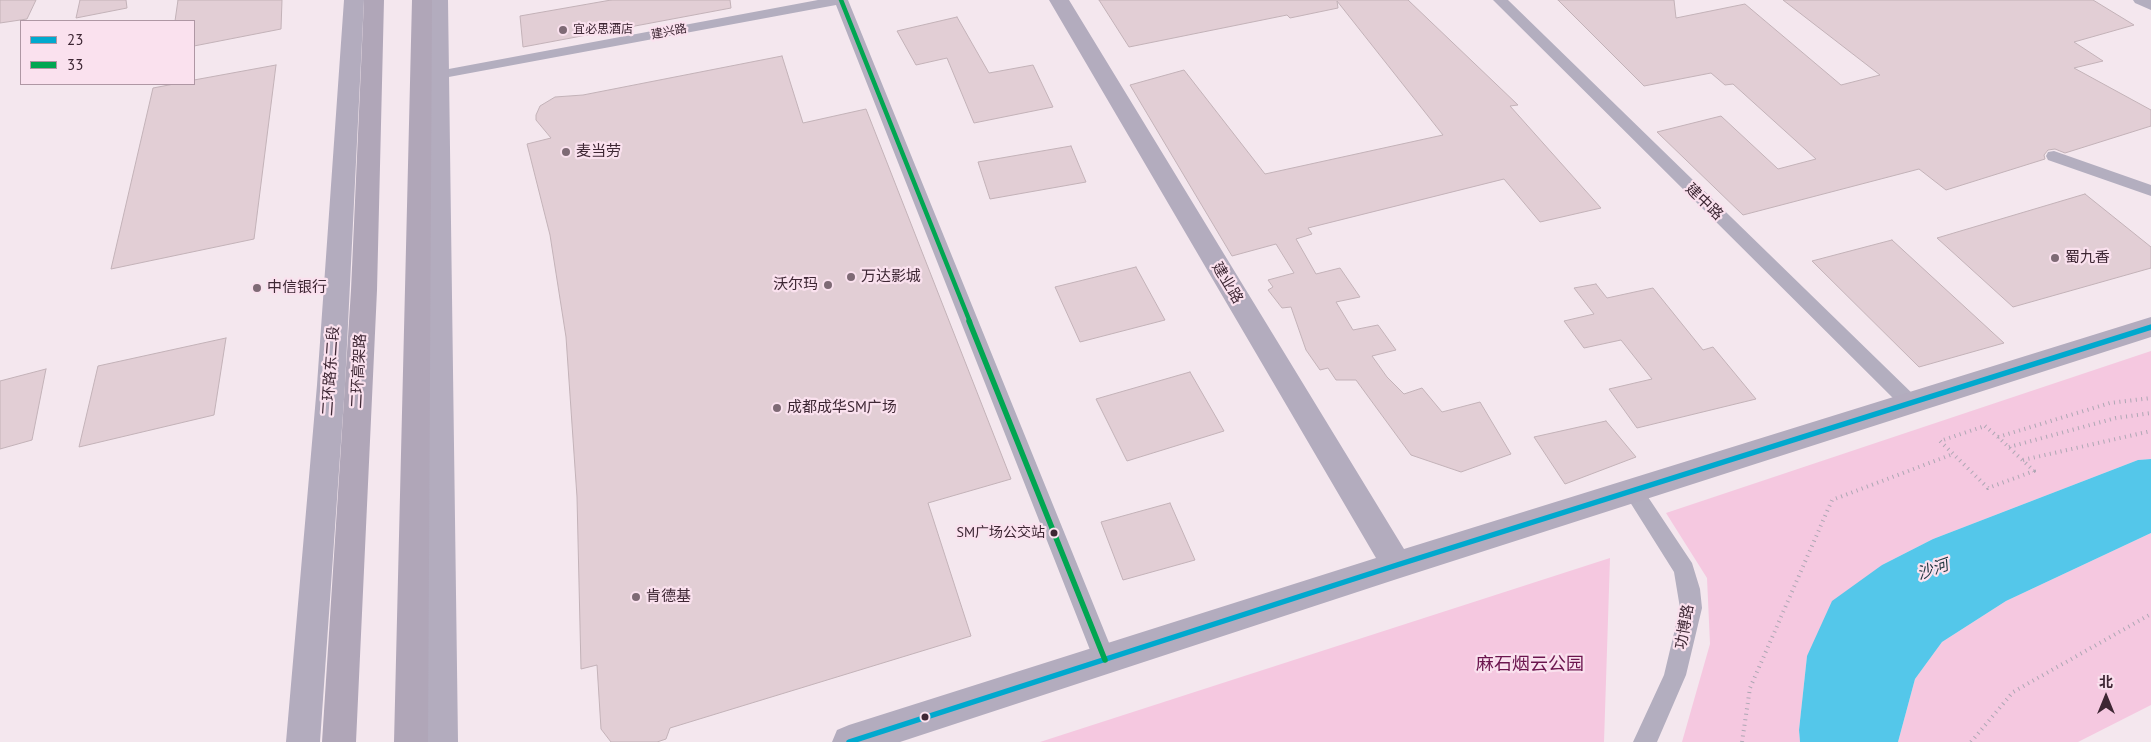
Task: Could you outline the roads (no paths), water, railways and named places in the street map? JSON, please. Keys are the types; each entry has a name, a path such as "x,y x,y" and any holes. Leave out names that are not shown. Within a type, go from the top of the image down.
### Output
{"highway":[{"name":"二环高架路","path":"340,742 364,290 374,0"},
{"path":"411,742 422,0"}],"street":[{"name":"二环路东二段","path":"303,742 332,366 354,0"},
{"path":"438,0 441,742"},
{"path":"841,0 1105,660"},
{"name":"建兴路","path":"438,75 841,0"},
{"name":"建业路","path":"1060,0 1397,565"},
{"name":"建中路","path":"1500,0 1910,403"},
{"path":"2140,0 2151,6"},
{"path":"2054,156 2151,191"},
{"path":"848,742 1397,565 2151,327"},
{"name":"功博路","path":"1633,491 1684,570 1691,608 1675,675 1645,742"}],"water":[{"name":"沙河","path":"2151,459 2151,533 2006,601 1942,642 1915,679 1898,742 1800,742 1799,730 1807,656 1832,601 1882,565 1933,539 2138,460"}],"place":[{"name":"宜必思酒店","path":"563,30"},
{"name":"麦当劳","path":"566,152"},
{"name":"蜀九香","path":"2055,258"},
{"name":"万达影城","path":"851,277"},
{"name":"沃尔玛","path":"828,285"},
{"name":"中信银行","path":"257,288"},
{"name":"成都成华SM广场","path":"777,408"},
{"name":"SM广场公交站","path":"1054,533"},
{"name":"肯德基","path":"636,597"}],"park label":[{"name":"麻石烟云公园","path":"1530,665"}]}
